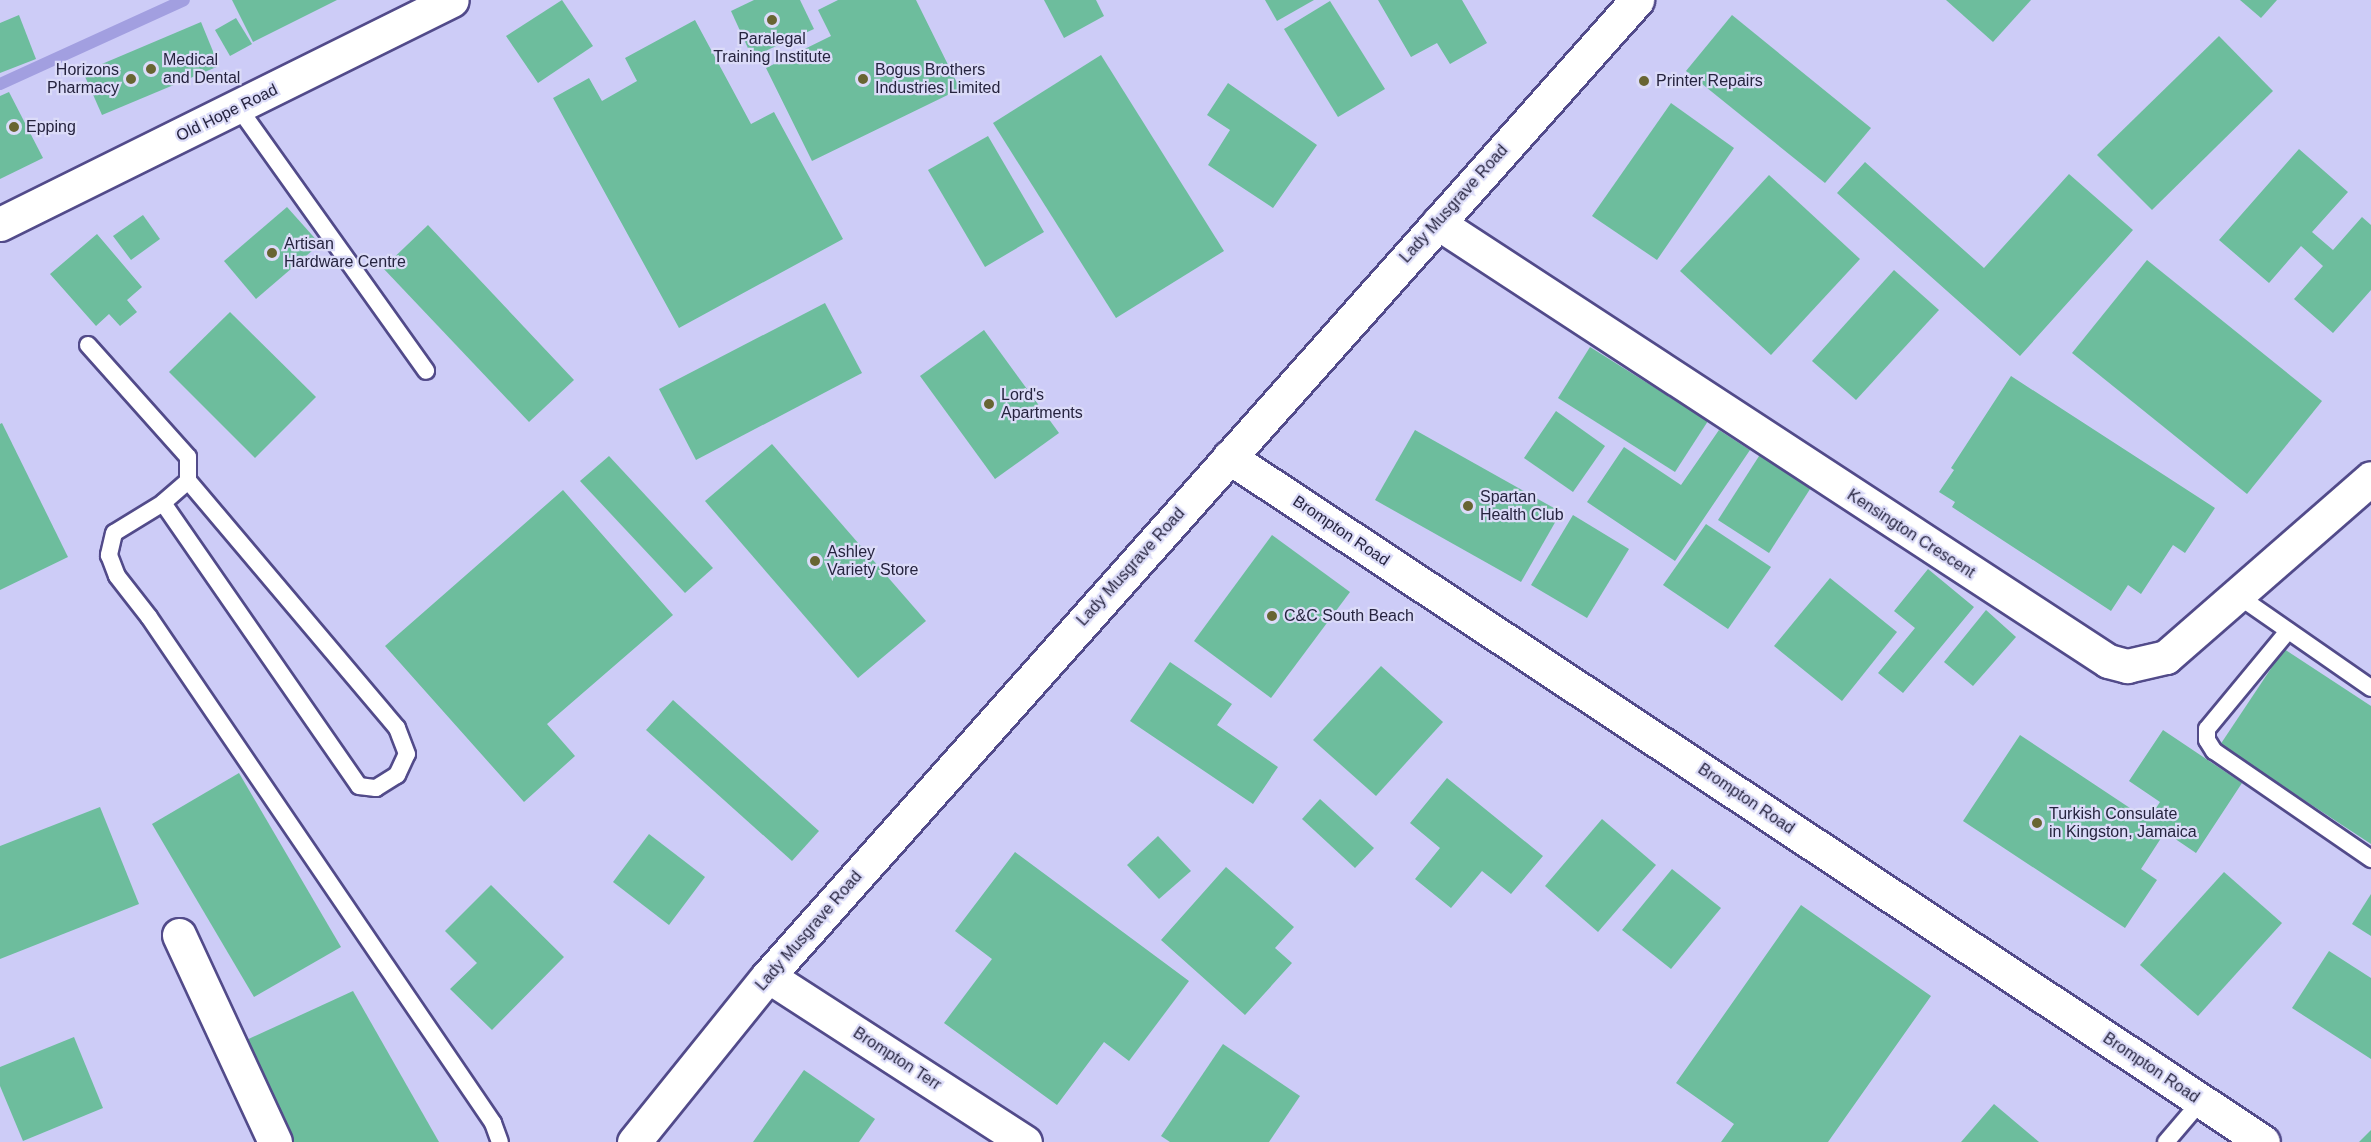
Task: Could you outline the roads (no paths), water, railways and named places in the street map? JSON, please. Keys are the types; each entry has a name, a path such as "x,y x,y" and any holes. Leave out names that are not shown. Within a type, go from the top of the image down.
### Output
{"street":[{"name":"Old Hope Road","path":"0,224 452,0"},
{"name":"Lady Musgrave Road","path":"634,1142 768,975 1637,0"},
{"name":"Kensington Crescent","path":"1438,223 2108,661 2127,666 2166,657 2371,478"},
{"name":"Brompton Road","path":"1229,457 2263,1142"},
{"path":"179,935 275,1142"},
{"name":"Brompton Terr","path":"768,975 1025,1142"}],"lane":[{"path":"238,107 426,371"},
{"path":"88,345 188,457 188,481 396,728 407,754 397,775 376,788 359,786 163,503"},
{"path":"188,481 163,503 114,533 110,555 117,576 149,617 486,1113 500,1142"},
{"path":"2237,595 2371,688"},
{"path":"2288,631 2207,729 2207,740 2214,751 2371,859"},
{"path":"2166,1142 2201,1101"}],"waterway":[{"path":"0,84 184,0"}],"place":[{"name":"Paralegal Training Institute","path":"772,20"},
{"name":"Medical and Dental","path":"151,69"},
{"name":"Horizons Pharmacy","path":"131,79"},
{"name":"Bogus Brothers Industries Limited","path":"863,79"},
{"name":"Printer Repairs","path":"1644,81"},
{"name":"Epping","path":"14,127"},
{"name":"Artisan Hardware Centre","path":"272,253"},
{"name":"Lord's Apartments","path":"989,404"},
{"name":"Spartan Health Club","path":"1468,506"},
{"name":"Ashley Variety Store","path":"815,561"},
{"name":"C&C South Beach","path":"1272,616"},
{"name":"Turkish Consulate in Kingston, Jamaica","path":"2037,823"}]}
